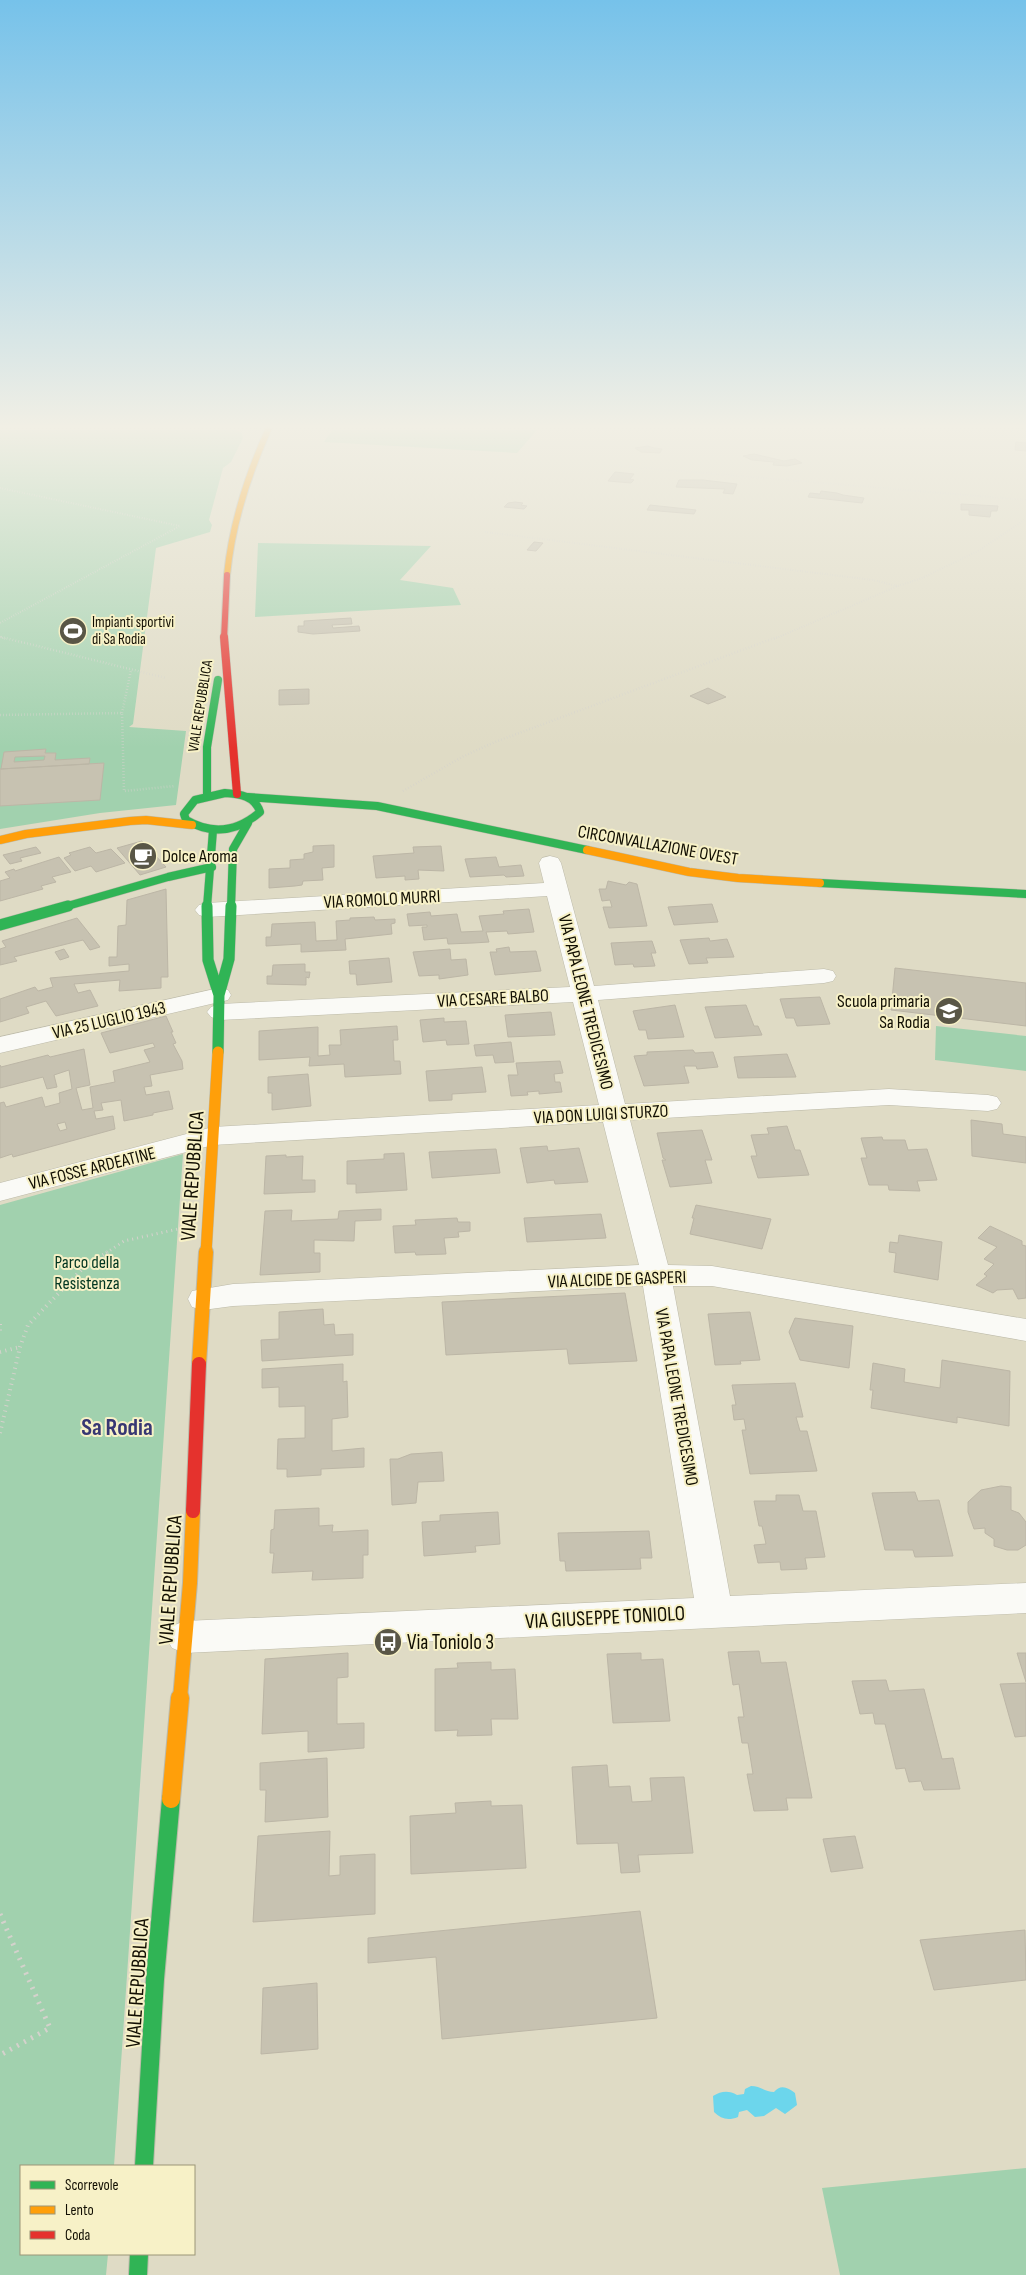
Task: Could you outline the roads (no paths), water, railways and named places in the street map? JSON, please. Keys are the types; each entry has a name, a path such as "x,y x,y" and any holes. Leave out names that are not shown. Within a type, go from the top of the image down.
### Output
{"street":[{"name":"VIALE REPUBBLICA","path":"144,2165 155,1979 190,1583 203,1299 220,1004 229,959 233,849 248,823 260,812 260,806 256,801 242,795 233,769 224,650 225,605 232,536"},
{"name":"VIALE REPUBBLICA","path":"207,796 209,786 206,771 210,718 224,650"},
{"path":"146,820 207,796 242,795 268,800 329,801 364,805"},
{"path":"192,802 186,808 184,814 186,820 192,825"},
{"path":"302,812 364,805"},
{"name":"CIRCONVALLAZIONE OVEST","path":"364,805 377,806 689,872 738,878 1026,894"},
{"path":"0,840 26,834 146,820 192,825 213,830 226,830 270,816"},
{"name":"VIALE REPUBBLICA","path":"213,830 212,868 207,910 208,960 220,1004"},
{"path":"0,925 168,877 212,868"},
{"name":"VIA ROMOLO MURRI","path":"207,910 553,876"},
{"name":"VIA PAPA LEONE TREDICESIMO","path":"553,876 656,1275 715,1612"},
{"name":"VIA CESARE BALBO","path":"220,1004 583,994 824,976"},
{"name":"VIA 25 LUGLIO 1943","path":"0,1046 220,1004"},
{"name":"VIA DON LUIGI STURZO","path":"213,1136 889,1097 988,1103"},
{"name":"VIA FOSSE ARDEATINE","path":"0,1192 213,1136"},
{"name":"VIA ALCIDE DE GASPERI","path":"203,1299 233,1295 656,1275 712,1276 1026,1330"},
{"name":"VIA GIUSEPPE TONIOLO","path":"185,1637 1026,1598"},
{"path":"138,2275 139,2255"}],"water":[{"path":"751,2086 774,2092 781,2087 790,2089 795,2093 797,2105 785,2114 776,2108 764,2116 755,2117 747,2110 739,2112 738,2117 731,2119 722,2118 714,2112 713,2096 725,2092 737,2095 744,2094 745,2089"}],"place":[{"name":"Impianti sportivi di Sa Rodia","path":"73,631"},
{"name":"Dolce Aroma","path":"143,856"},
{"name":"Scuola primaria Sa Rodia","path":"949,1011"},
{"name":"Via Toniolo 3","path":"388,1642"}],"district":[{"name":"Sa Rodia","path":"117,1427"}],"park label":[{"name":"Parco della Resistenza","path":"87,1272"}]}
